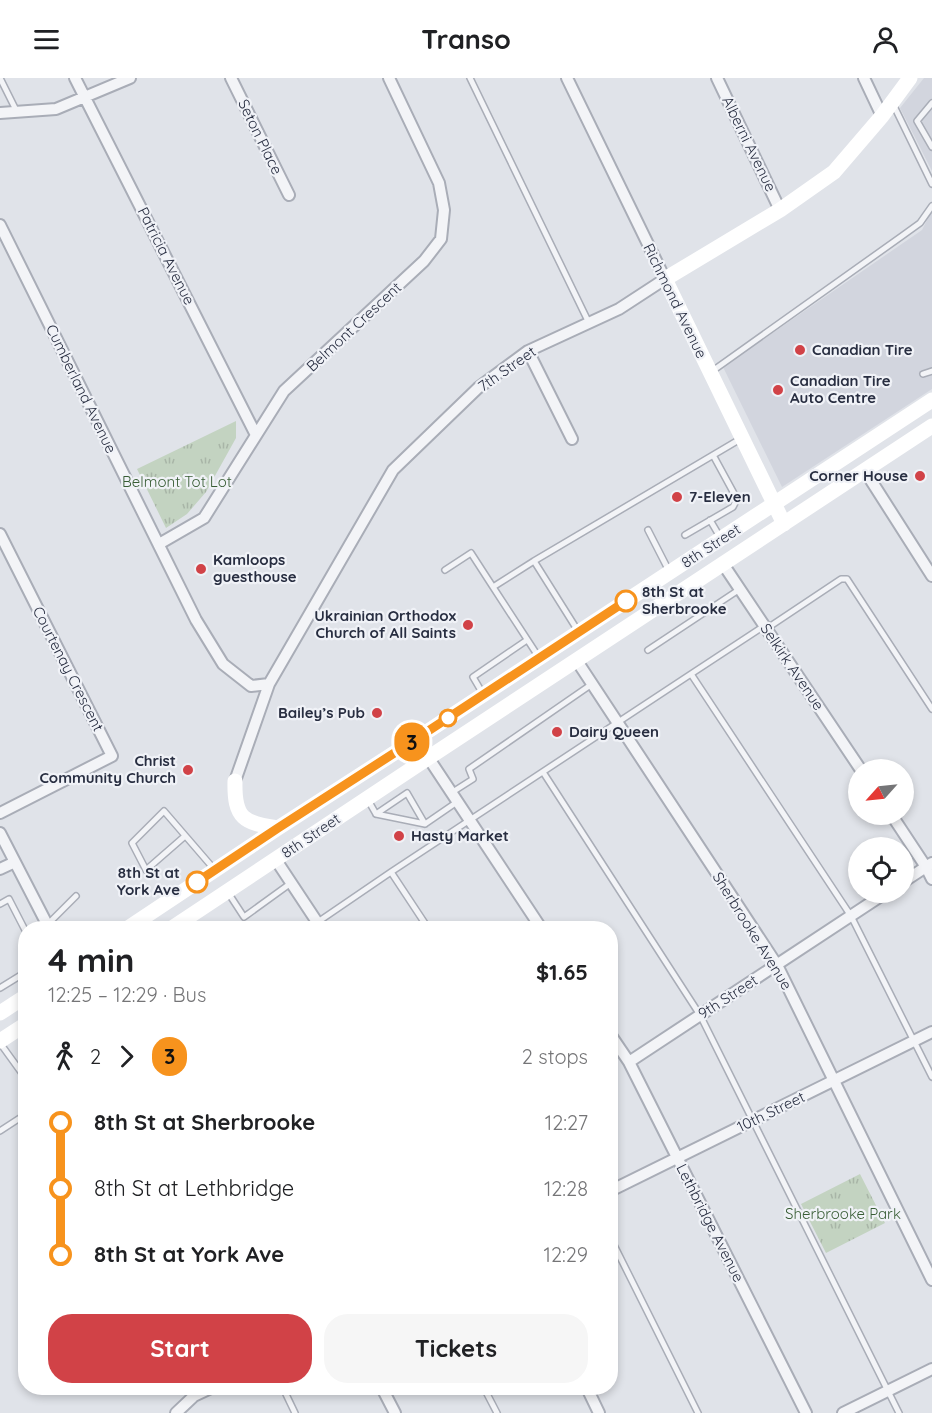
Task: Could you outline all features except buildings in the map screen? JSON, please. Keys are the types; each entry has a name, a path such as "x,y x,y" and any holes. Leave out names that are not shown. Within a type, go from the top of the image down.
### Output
{"main road":[{"name":"7th Street","path":"665,279 780,210 834,172 882,116 910,78"},
{"name":"Richmond Avenue","path":"665,279 784,524"},
{"name":"8th Street","path":"138,921 932,400"},
{"name":"8th Street","path":"186,921 428,758 932,426"},
{"path":"235,781 235,798 239,812 245,820 255,825 278,828"},
{"path":"0,1013 18,1001"},
{"path":"0,1042 18,1030"}],"street":[{"name":"Patricia Avenue","path":"75,78 256,435"},
{"path":"0,113 56,109 130,78"},
{"name":"Seton Place","path":"231,78 289,195"},
{"name":"Belmont Crescent","path":"159,544 204,518 284,391 424,261 441,239 444,210 439,183 389,78"},
{"name":"Richmond Avenue","path":"567,78 665,279"},
{"name":"Alberni Avenue","path":"717,78 780,210"},
{"path":"864,78 882,116"},
{"name":"Cumberland Avenue","path":"0,225 196,620 223,664 251,686 269,684"},
{"name":"7th Street","path":"235,781 269,684 393,470 478,388 528,351 619,309 665,279"},
{"path":"528,351 572,439"},
{"path":"865,471 932,576"},
{"name":"Courtenay Crescent","path":"0,534 112,756 0,813"},
{"name":"Selkirk Avenue","path":"723,564 854,759"},
{"name":"Sherbrooke Avenue","path":"577,661 777,965 932,1280"},
{"path":"416,739 535,921"},
{"path":"899,825 929,865 932,879"},
{"path":"0,833 45,921"},
{"path":"276,860 313,921"},
{"path":"0,869 15,862"},
{"path":"914,875 929,865"},
{"name":"9th Street","path":"629,1062 870,903"},
{"name":"10th Street","path":"618,1187 932,1032"},
{"name":"Lethbridge Avenue","path":"618,1046 629,1062 806,1413"},
{"path":"843,1413 932,1369"},
{"path":"176,1413 189,1395"},
{"path":"386,1395 395,1413"},
{"path":"590,1395 599,1413"}],"lane":[{"path":"0,78 17,112"},
{"path":"470,78 589,323"},
{"path":"892,102 932,184"},
{"path":"932,103 917,121 932,147"},
{"path":"710,372 903,236 920,223 932,206"},
{"path":"923,374 932,371"},
{"path":"493,587 742,438"},
{"path":"685,536 733,507 737,499 713,456"},
{"path":"710,520 721,539"},
{"path":"648,530 670,572"},
{"path":"445,570 471,553 539,658"},
{"path":"534,561 579,632"},
{"path":"324,921 391,872 617,722 841,579 847,579 932,708"},
{"path":"648,650 740,589"},
{"path":"483,695 473,677 527,640"},
{"path":"691,674 851,916 932,1077"},
{"path":"425,824 472,779 469,769 592,684"},
{"path":"543,772 700,1015 899,1413"},
{"path":"376,814 407,793 425,824"},
{"path":"367,799 376,814 425,824"},
{"path":"186,836 146,870 132,843 164,811 186,836 215,870"},
{"path":"391,872 423,921"},
{"path":"227,892 244,917 291,883"},
{"path":"53,921 76,896"},
{"path":"0,904 9,899 20,921"},
{"path":"0,988 18,977"},
{"path":"0,1042 18,1068"},
{"path":"0,1131 18,1119"},
{"path":"618,1253 698,1413"},
{"path":"287,1395 296,1413"},
{"path":"488,1395 497,1413"}],"shaded area":[{"path":"924,78 932,78 932,171 900,108"},
{"path":"932,210 932,389 782,487 723,367 922,230"}],"green space":[{"name":"Belmont Tot Lot","path":"236,421 236,438 206,492 187,514 166,528 137,469"},
{"name":"Sherbrooke Park","path":"860,1174 885,1223 826,1253 801,1204"}],"bus line":[{"name":"3","path":"197,882 626,601"}],"place":[{"name":"Canadian Tire","path":"800,350"},
{"name":"Canadian Tire Auto Centre","path":"778,390"},
{"name":"Corner House","path":"920,476"},
{"name":"7-Eleven","path":"677,497"},
{"name":"Kamloops guesthouse","path":"201,569"},
{"name":"8th St at Sherbrooke","path":"626,601"},
{"name":"Ukrainian Orthodox Church of All Saints","path":"468,625"},
{"name":"Bailey’s Pub","path":"377,713"},
{"name":"Dairy Queen","path":"557,732"},
{"name":"Christ Community Church","path":"188,770"},
{"name":"Hasty Market","path":"399,836"},
{"name":"8th St at York Ave","path":"197,882"}]}
